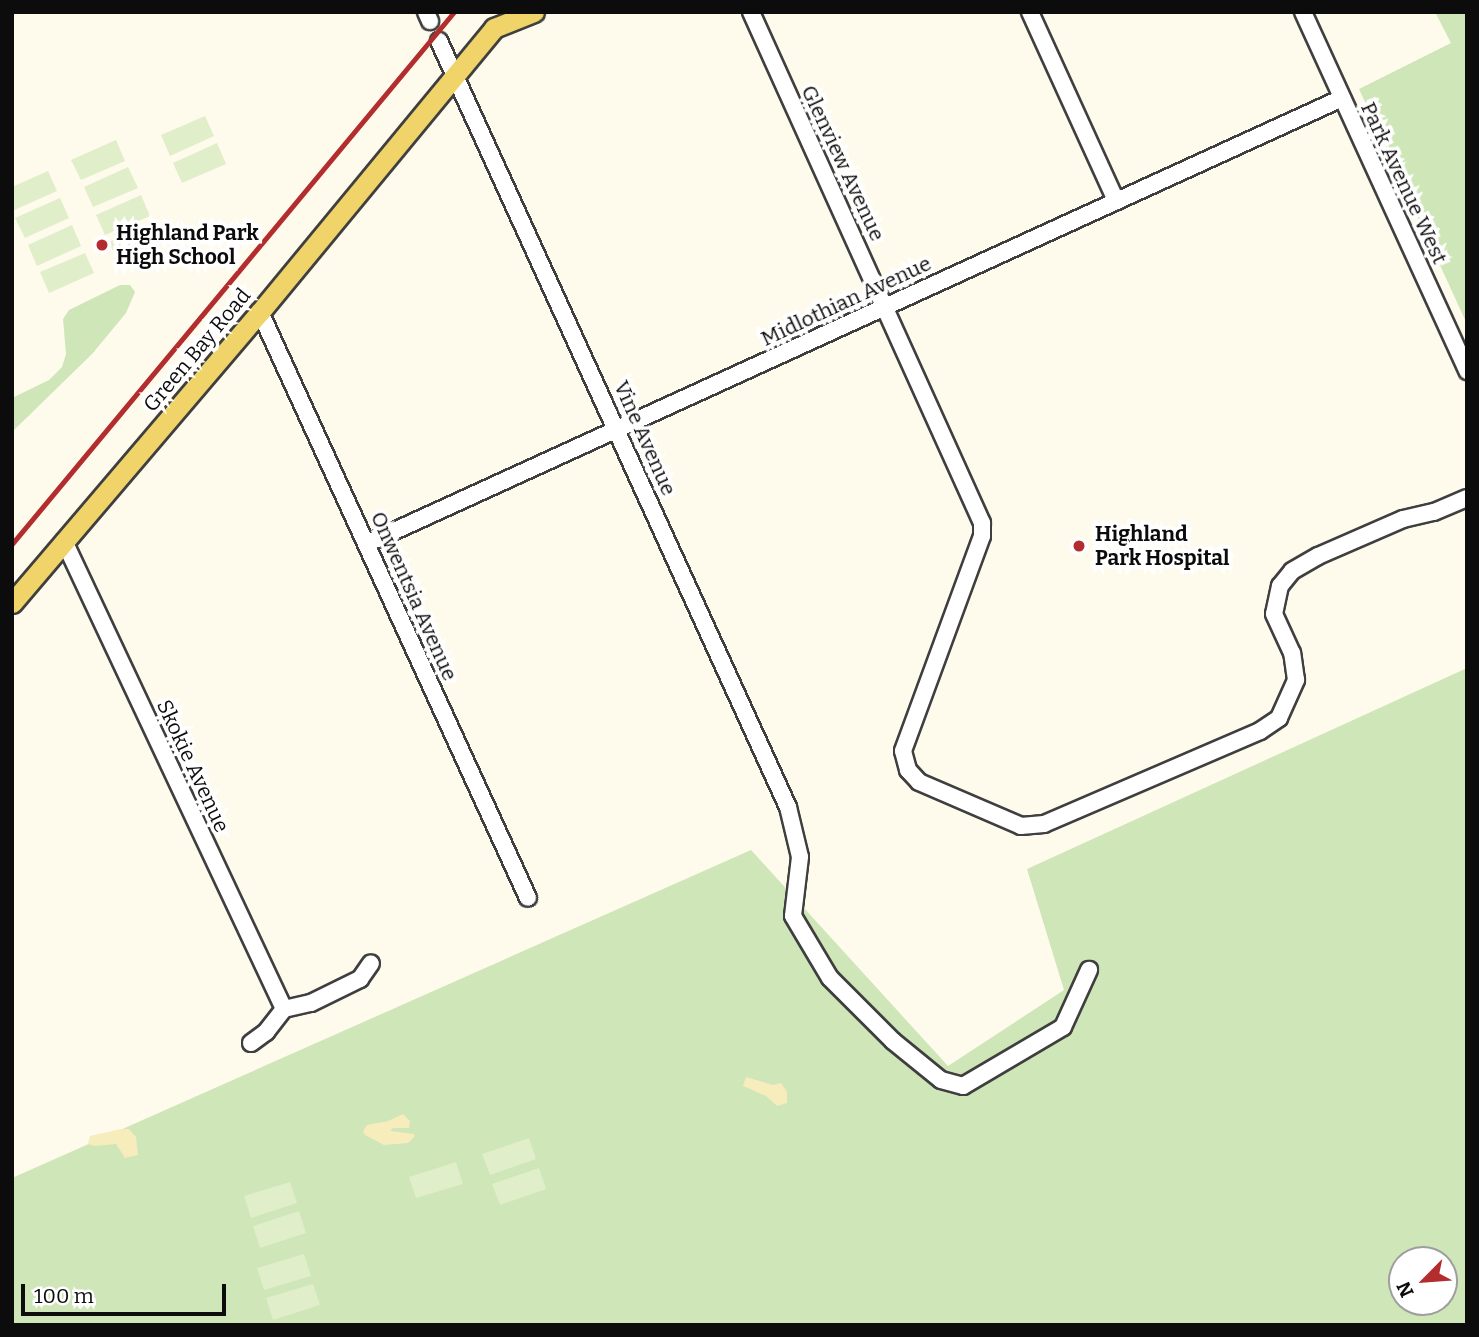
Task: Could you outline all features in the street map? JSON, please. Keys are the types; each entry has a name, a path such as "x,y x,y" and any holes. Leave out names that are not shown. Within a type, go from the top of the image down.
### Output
{"main road":[{"name":"Green Bay Road","path":"12,603 260,312 494,28 534,12"}],"street":[{"path":"494,28 507,12"},
{"name":"Glenview Avenue","path":"751,12 982,523 982,536 903,751 908,770 919,782 1021,825 1044,824 1260,731 1279,718 1296,680 1292,653 1274,614 1280,586 1292,571 1318,556 1402,519 1434,512 1467,498"},
{"path":"1030,12 1116,201"},
{"name":"Park Avenue West","path":"1303,12 1467,371"},
{"name":"Vine Avenue","path":"439,41 788,807 800,857 793,916 830,978 903,1049 941,1080 963,1086 1063,1027 1089,970"},
{"name":"Midlothian Avenue","path":"368,542 1342,98"},
{"name":"Onwentsia Avenue","path":"260,312 368,542 528,898"},
{"name":"Skokie Avenue","path":"64,541 284,1009"},
{"path":"251,1043 266,1032 284,1009 311,1003 360,979 371,963"}],"green space":[{"path":"1435,12 1467,12 1467,324 1359,89 1451,43"},
{"path":"205,116 214,136 170,156 161,135"},
{"path":"116,140 125,161 81,180 71,160"},
{"path":"217,143 226,164 182,183 173,163"},
{"path":"128,167 138,188 93,207 84,187"},
{"path":"48,171 57,191 12,211 12,187"},
{"path":"141,195 150,216 105,235 96,215"},
{"path":"60,198 69,218 25,238 15,218"},
{"path":"153,222 162,243 118,262 109,242"},
{"path":"72,225 81,246 37,266 28,245"},
{"path":"85,253 94,273 49,293 40,272"},
{"path":"120,285 130,285 135,292 126,313 92,354 12,432 12,398 49,380 62,367 66,354 63,319 69,310"},
{"path":"1467,668 1467,1325 12,1325 12,1178 751,850 948,1066 1064,990 1027,869"},
{"path":"529,1138 536,1159 490,1175 482,1154"},
{"path":"456,1162 463,1184 416,1198 409,1177"},
{"path":"539,1168 546,1189 500,1205 492,1184"},
{"path":"290,1182 297,1203 251,1218 244,1196"},
{"path":"299,1211 306,1233 260,1248 253,1226"},
{"path":"304,1254 311,1276 264,1290 257,1268"},
{"path":"313,1284 320,1305 273,1320 266,1298"}],"sand":[{"path":"746,1077 773,1085 781,1083 787,1092 787,1103 777,1106 766,1096 743,1086"},
{"path":"403,1114 410,1121 409,1128 393,1128 390,1131 414,1134 408,1143 384,1145 365,1135 363,1131 367,1125 388,1121"},
{"path":"129,1129 136,1137 138,1155 125,1158 116,1144 88,1144 90,1136"}],"railway":[{"path":"12,544 454,12"}],"place":[{"name":"Highland Park High School","path":"102,245"},
{"name":"Highland Park Hospital","path":"1079,546"}]}
